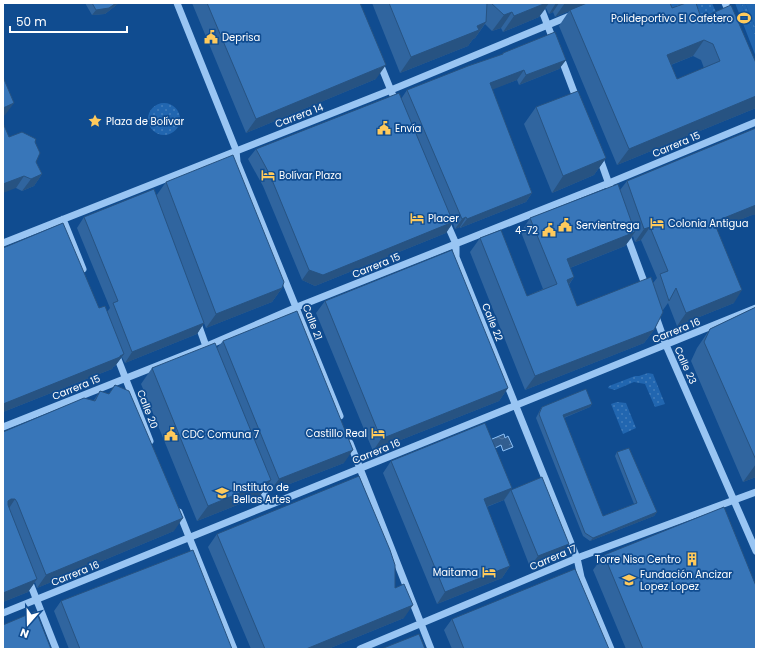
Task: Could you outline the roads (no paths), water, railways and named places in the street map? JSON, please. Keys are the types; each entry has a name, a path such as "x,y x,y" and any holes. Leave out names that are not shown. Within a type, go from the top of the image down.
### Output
{"street":[{"name":"Calle 21","path":"177,3 236,150 237,162 297,307 431,649"},
{"path":"539,3 580,107"},
{"path":"725,3 734,24"},
{"name":"Carrera 14","path":"3,244 63,219 148,189 236,150 391,90 582,11"},
{"path":"377,55 399,110"},
{"name":"Carrera 15","path":"3,426 207,346 297,307 609,183 756,122"},
{"path":"597,151 614,198"},
{"name":"Calle 22","path":"442,211 456,244 456,257 577,558 581,576 611,649"},
{"path":"63,219 84,274"},
{"path":"624,227 648,294"},
{"name":"Calle 23","path":"653,308 666,345 756,551"},
{"name":"Carrera 16","path":"3,613 756,308"},
{"path":"194,312 207,346 209,358"},
{"name":"Calle 20","path":"113,346 154,452"},
{"path":"257,476 269,505"},
{"name":"Carrera 17","path":"360,649 577,558 719,510 734,500 756,492"},
{"path":"176,504 234,649"},
{"path":"25,572 56,649"}],"water":[{"path":"504,434 505,438 508,436 513,447 503,451 501,445 489,451 485,442"}],"place":[{"name":"Polideportivo El Cafetero","path":"744,18"},
{"name":"Deprisa","path":"211,37"},
{"name":"Plaza de Bolívar","path":"95,121"},
{"name":"Envía","path":"384,128"},
{"name":"Bolívar Plaza","path":"268,175"},
{"name":"Placer","path":"417,218"},
{"name":"Colonia Antigua","path":"657,223"},
{"name":"Servientrega","path":"565,225"},
{"name":"4-72","path":"549,230"},
{"name":"Castillo Real","path":"378,433"},
{"name":"CDC Comuna 7","path":"171,434"},
{"name":"Instituto de Bellas Artes","path":"222,493"},
{"name":"Torre Nisa Centro","path":"692,559"},
{"name":"Maitama","path":"489,572"},
{"name":"Fundación Ancizar Lopez Lopez","path":"629,580"}]}
